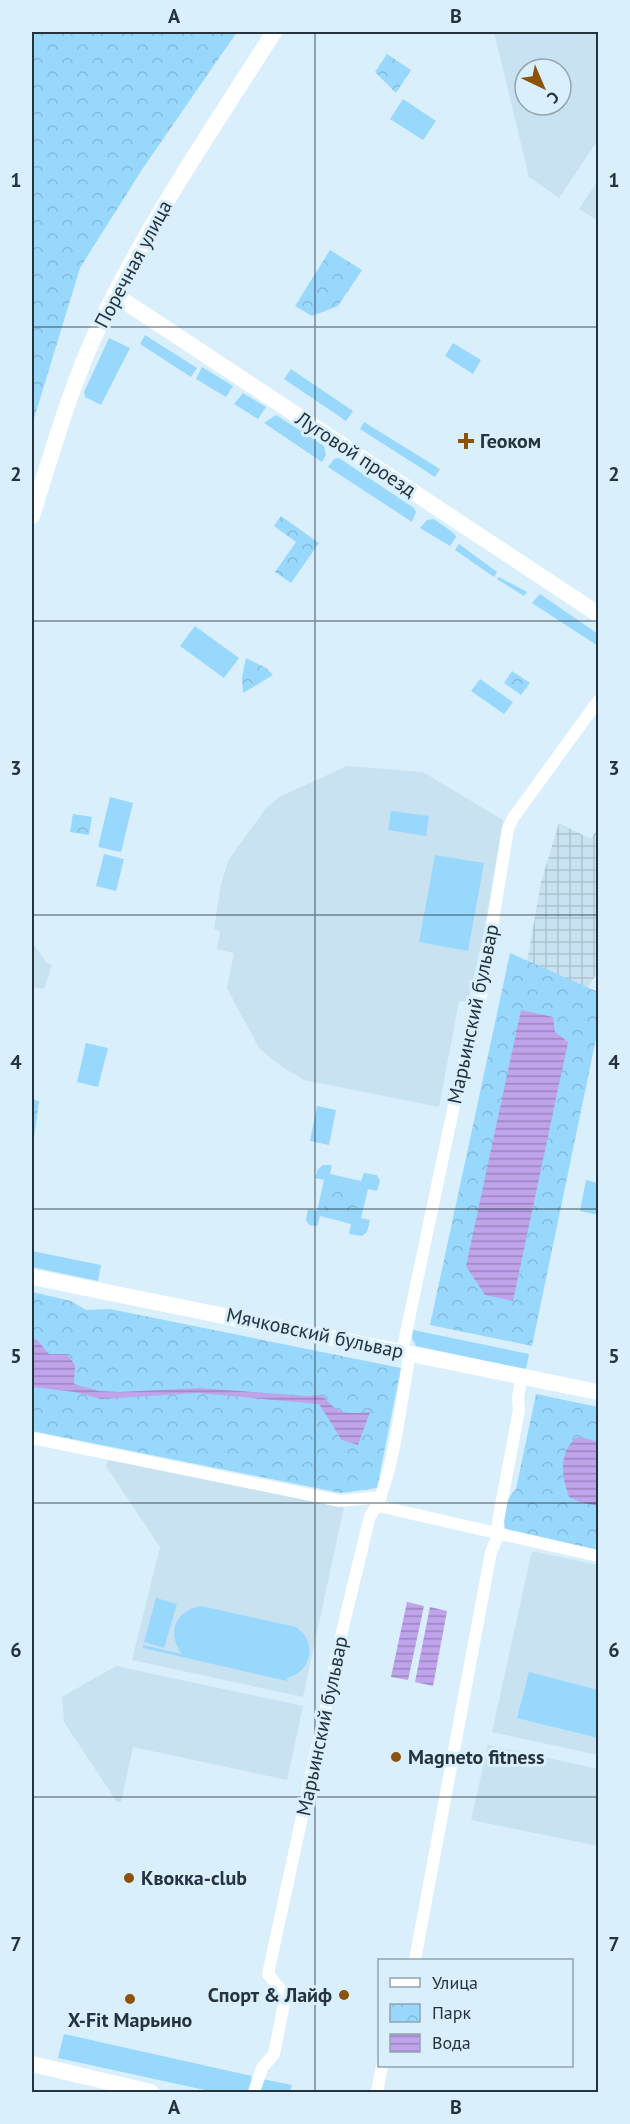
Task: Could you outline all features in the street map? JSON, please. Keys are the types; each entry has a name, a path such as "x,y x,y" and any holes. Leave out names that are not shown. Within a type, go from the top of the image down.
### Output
{"street":[{"name":"Поречная улица","path":"32,516 81,367 114,295 160,212 274,32"},
{"name":"Луговой проезд","path":"114,295 598,614"},
{"name":"Марьинский бульвар","path":"254,2092 262,2068 274,2054 284,2003 280,1989 268,1974 344,1623 370,1516 379,1502 456,1096 480,1000 508,829 513,818 598,701"},
{"name":"Мячковский бульвар","path":"32,1277 226,1314 598,1392"},
{"path":"415,1959 490,1552 499,1534 498,1521 519,1410 518,1397 522,1376"},
{"path":"32,1438 340,1501 379,1502 499,1534 598,1556"},
{"path":"32,2064 151,2092"},
{"path":"377,2092 382,2067"}],"shaded area":[{"path":"494,32 598,32 598,140 559,198 529,177 515,117 573,117 573,57 513,57 513,111"},
{"path":"598,180 598,221 579,209"},
{"path":"347,766 423,772 503,820 484,931 468,1002 459,1001 439,1107 304,1080 282,1067 259,1048 227,988 234,953 217,949 220,932 214,929 221,884 229,859 267,807 279,797"},
{"path":"559,823 591,839 598,827 598,971 586,991 527,962 541,882"},
{"path":"32,942 46,962 52,965 44,989 32,987"},
{"path":"110,1456 344,1507 303,1697 132,1660 160,1547 106,1466"},
{"path":"532,1551 598,1565 598,1755 492,1732"},
{"path":"116,1666 303,1706 287,1780 133,1747 121,1802 117,1802 64,1722 62,1697"},
{"path":"488,1745 598,1769 598,1846 471,1820"}],"green space":[{"path":"32,32 237,32 143,168 80,268 32,425"},
{"path":"387,54 411,70 396,93 375,72"},
{"path":"403,99 436,121 423,140 390,119"},
{"path":"330,250 362,270 338,306 312,316 295,306"},
{"path":"145,335 197,368 191,377 140,344"},
{"path":"109,338 130,348 101,405 85,397 84,392"},
{"path":"453,343 481,360 473,374 445,356"},
{"path":"202,367 233,386 226,397 196,379"},
{"path":"291,369 353,411 346,421 284,379"},
{"path":"243,393 266,407 258,419 234,404"},
{"path":"276,415 324,446 326,455 322,462 264,423"},
{"path":"364,422 440,469 435,477 360,429"},
{"path":"339,458 414,508 416,512 412,522 328,467 334,459"},
{"path":"281,516 319,543 291,583 275,572 296,542 274,526"},
{"path":"434,519 455,534 456,537 450,546 420,528 427,520"},
{"path":"459,544 497,572 494,577 455,550"},
{"path":"499,577 527,592 524,596 497,579"},
{"path":"540,594 598,634 598,646 532,603"},
{"path":"195,626 239,658 224,678 180,646"},
{"path":"246,658 266,668 273,675 243,693 242,677"},
{"path":"512,671 530,683 521,695 504,683"},
{"path":"480,679 513,702 504,714 471,691"},
{"path":"110,797 133,803 121,852 98,847"},
{"path":"391,811 429,816 426,836 388,830"},
{"path":"73,814 92,817 89,835 70,832"},
{"path":"104,854 124,859 116,891 96,886"},
{"path":"435,855 484,863 468,951 419,942"},
{"path":"510,953 598,992 598,1029 532,1346 430,1325"},
{"path":"86,1043 108,1048 98,1087 77,1082"},
{"path":"32,1099 39,1101 33,1146 32,1146"},
{"path":"317,1106 336,1110 329,1145 310,1141"},
{"path":"323,1165 332,1165 330,1174 361,1181 364,1173 377,1175 380,1181 377,1191 368,1189 361,1218 370,1220 367,1232 362,1236 349,1234 351,1224 320,1216 317,1226 309,1225 306,1220 308,1209 317,1211 324,1180 315,1178 318,1169"},
{"path":"586,1180 598,1183 598,1215 580,1211"},
{"path":"330,1181 362,1188 354,1218 323,1211"},
{"path":"32,1251 101,1265 98,1281 32,1267"},
{"path":"32,1292 71,1301 86,1310 110,1309 401,1368 377,1488 341,1493 32,1431"},
{"path":"413,1330 529,1354 526,1369 416,1346 412,1338"},
{"path":"536,1394 598,1407 598,1551 504,1531 504,1508 516,1489"},
{"path":"156,1598 177,1604 164,1648 144,1642"},
{"path":"201,1606 296,1627 307,1640 309,1656 307,1663 302,1670 287,1678 287,1681 143,1648 143,1645 182,1654 175,1638 176,1624 185,1613"},
{"path":"529,1672 598,1690 598,1738 517,1718"},
{"path":"64,2034 252,2076 249,2092 214,2092 58,2058"},
{"path":"262,2079 292,2085 290,2092 258,2092"}],"water":[{"path":"521,1010 553,1017 555,1032 568,1042 513,1301 485,1295 466,1266"},
{"path":"32,1339 37,1340 49,1354 67,1354 75,1365 74,1384 99,1391 200,1388 307,1396 322,1395 343,1412 370,1412 358,1445 342,1440 319,1404 197,1393 101,1399 75,1392 32,1387"},
{"path":"582,1437 598,1442 598,1506 569,1497 565,1481 563,1466 566,1452 575,1438"},
{"path":"407,1602 424,1606 408,1680 391,1677"},
{"path":"430,1607 447,1611 433,1686 415,1682"}],"place":[{"name":"Геоком","path":"466,441"},
{"name":"Magneto fitness","path":"396,1757"},
{"name":"Квокка-club","path":"129,1878"},
{"name":"Спорт & Лайф","path":"344,1995"},
{"name":"X-Fit Марьино","path":"130,1999"}]}
